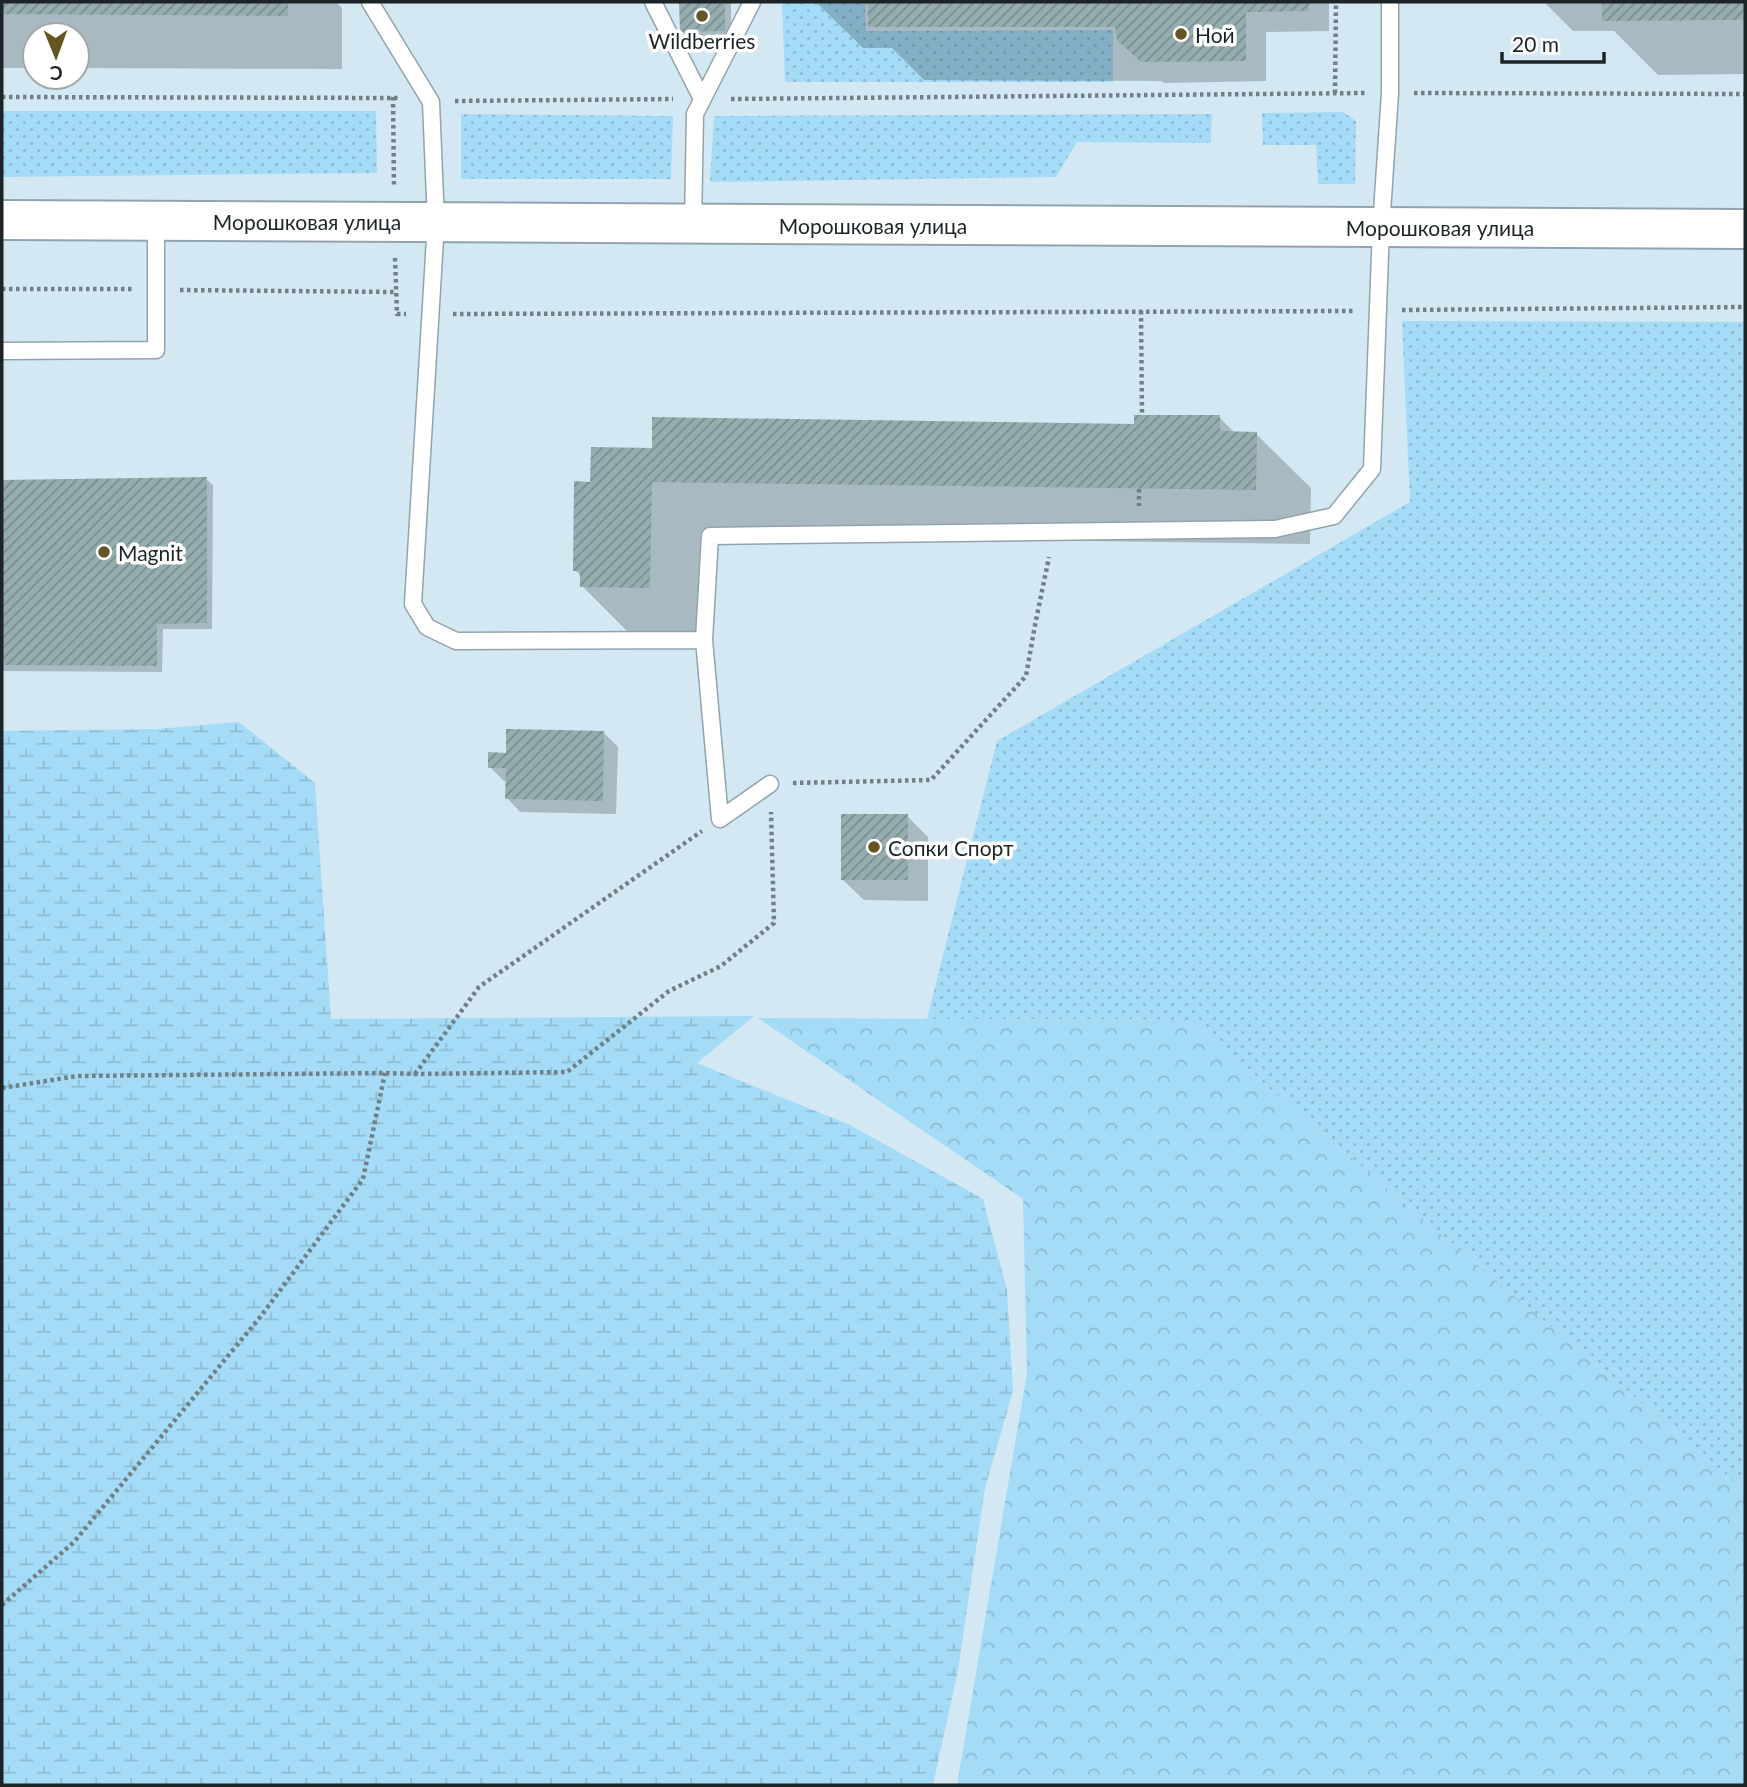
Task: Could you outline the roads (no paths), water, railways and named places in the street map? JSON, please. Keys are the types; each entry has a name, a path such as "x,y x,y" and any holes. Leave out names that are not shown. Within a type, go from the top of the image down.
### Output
{"main road":[{"name":"Морошковая улица","path":"2,220 1745,229"}],"lane":[{"path":"370,2 430,102 436,222 413,604 427,627 456,641 704,640"},
{"path":"653,2 702,99"},
{"path":"693,225 695,114 751,2"},
{"path":"770,784 720,819 704,640 710,537 1275,529 1334,516 1372,468 1381,227 1390,93 1390,2"},
{"path":"2,351 156,350 156,221"}],"place":[{"name":"Wildberriеs","path":"702,16"},
{"name":"Ной","path":"1181,34"},
{"name":"Magnit","path":"104,552"},
{"name":"Сопки Спорт","path":"874,847"}]}
